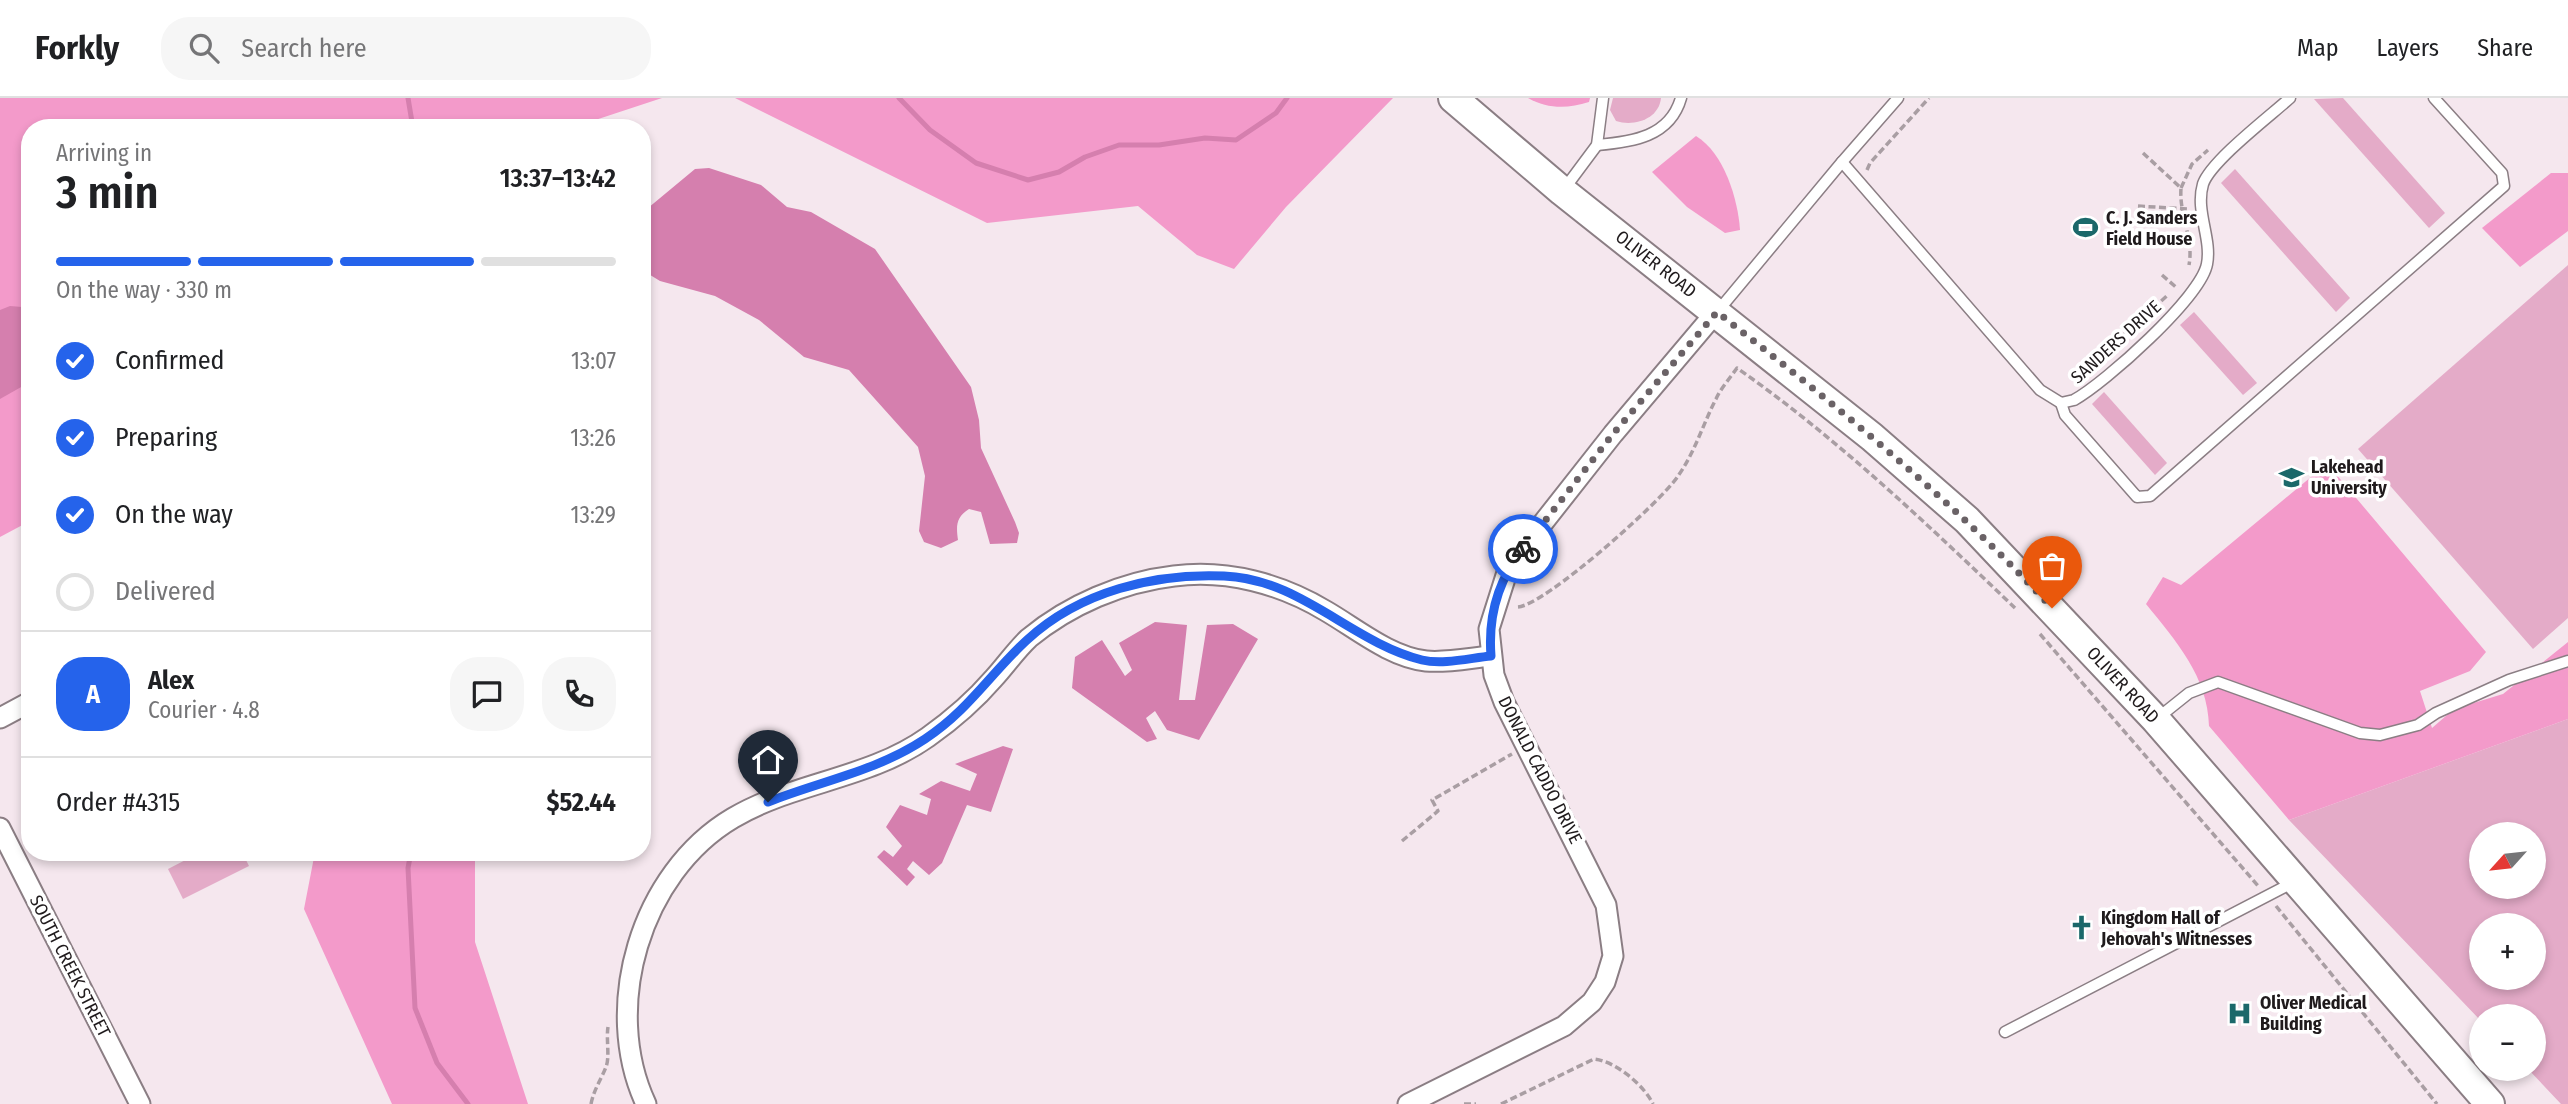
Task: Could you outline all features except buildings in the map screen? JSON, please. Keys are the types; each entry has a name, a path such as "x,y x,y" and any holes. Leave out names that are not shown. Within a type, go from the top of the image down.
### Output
{"main road":[{"name":"OLIVER ROAD","path":"1453,98 1562,191 1872,437 1967,520 2156,720 2490,1104"}],"street":[{"name":"DONALD CADDO DRIVE","path":"1409,1104 1564,1026 1592,1002 1605,982 1613,956 1606,905 1504,702 1491,656 1489,629 1509,566 1613,434 1717,312"},
{"path":"646,1104 630,1058 625,1018 628,986 649,914 662,888 685,860 733,818 800,790 889,761 926,739 960,713 1027,640 1056,618 1133,583 1176,575 1228,576 1290,592 1385,647 1425,661 1491,656"},
{"path":"0,718 21,707"},
{"name":"SOUTH CREEK STREET","path":"0,828 140,1104"}],"lane":[{"path":"1562,191 1597,145 1603,98"},
{"path":"1597,145 1649,136 1665,126 1678,110 1681,98"},
{"path":"1717,312 1898,98"},
{"name":"SANDERS DRIVE","path":"1842,162 2040,390 2061,403 2074,400 2101,381 2150,337 2199,284 2208,256 2202,210 2203,184 2209,174 2290,98"},
{"path":"2061,403 2065,415 2137,497 2150,496 2504,186 2502,173 2434,98"},
{"path":"2156,720 2189,693 2218,682 2360,733 2397,733 2509,680 2568,661"},
{"path":"2005,1032 2296,881"}],"path":[{"path":"1862,186 1870,163 1929,98"},
{"path":"2143,153 2181,188 2179,209 2190,251 2186,275"},
{"path":"2138,206 2202,210"},
{"path":"2162,275 2177,288"},
{"path":"2101,381 2088,368 2177,288 2181,281"},
{"path":"1518,607 1528,605 1573,576 1585,562 1663,497 1691,455 1717,396 1737,368 1766,388 1914,513 2016,608"},
{"path":"2035,628 2267,896 2437,1104"},
{"path":"1402,841 1438,811 1433,800 1498,765 1516,751"},
{"path":"1501,1104 1594,1059 1612,1064 1650,1097 1653,1104"},
{"path":"1464,1104 1476,1104"}],"shaded area":[{"path":"0,98 662,98 598,119 21,119 21,526 0,537"},
{"path":"735,98 1393,98 1286,207 1234,269 1197,255 1138,206 987,223"},
{"path":"1528,98 1590,98 1589,102 1558,107"},
{"path":"1613,98 1661,98 1651,116 1638,122 1623,123 1616,121 1610,110"},
{"path":"2343,98 2445,213 2429,228 2314,99"},
{"path":"1696,136 1706,144 1722,165 1733,191 1740,230 1725,233 1687,207 1652,172"},
{"path":"709,168 761,185 787,207 811,212 875,249 971,387 979,420 981,448 1015,522 1019,533 1017,543 990,544 981,512 969,509 958,522 958,540 941,548 924,542 919,531 925,476 918,447 849,370 804,357 759,320 715,296 660,281 651,276 651,206 695,169"},
{"path":"2235,169 2350,298 2336,312 2221,183"},
{"path":"2551,173 2568,173 2568,231 2520,267 2482,228"},
{"path":"2568,265 2568,618 2533,649 2358,449"},
{"path":"10,306 21,307 21,387 0,399 0,310"},
{"path":"2194,312 2257,383 2243,395 2180,325"},
{"path":"2104,392 2167,463 2155,475 2092,404"},
{"path":"2323,467 2330,467 2486,652 2470,671 2420,691 2432,728 2454,709 2503,694 2568,642 2568,719 2289,820 2209,726 2203,691 2197,676 2179,646 2146,604 2163,577 2181,585"},
{"path":"1155,622 1187,625 1179,700 1195,700 1207,625 1233,624 1258,639 1199,740 1167,730 1155,711 1146,718 1157,739 1147,742 1072,688 1075,657 1102,640 1125,676 1132,670 1119,643"},
{"path":"2568,719 2568,1104 2561,1104 2539,1081 2546,1081 2546,1004 2469,1004 2469,1008 2289,820"},
{"path":"1003,746 1013,749 991,812 967,805 942,863 929,875 913,861 907,869 915,877 907,886 877,857 884,850 893,857 902,846 886,827 900,805 927,815 931,799 919,794 941,781 970,791 977,774 955,764"},
{"path":"184,861 246,861 249,866 183,899 168,869"},
{"path":"313,861 475,861 475,942 528,1104 392,1104 304,909"}],"waterway":[{"path":"408,98 412,119"},
{"path":"899,98 930,130 976,163 1028,180 1059,172 1085,157 1119,145 1159,145 1205,138 1236,140 1276,113 1287,98"},
{"path":"409,861 415,1008 437,1063 468,1104"}],"way so far":[{"path":"1523,549 1613,434 1717,312 1872,437 1967,520 2052,608"}],"place":[{"name":"C. J. Sanders Field House","path":"2086,228"},
{"name":"Lakehead University","path":"2291,477"},
{"name":"Kingdom Hall of Jehovah's Witnesses","path":"2081,928"},
{"name":"Oliver Medical Building","path":"2240,1013"}],"route":[{"path":"768,802 889,761 926,739 960,713 1027,640 1056,618 1133,583 1176,575 1228,576 1267,584 1307,600 1385,647 1425,661 1451,660 1491,656 1489,629 1497,598 1509,566 1523,549"}]}
